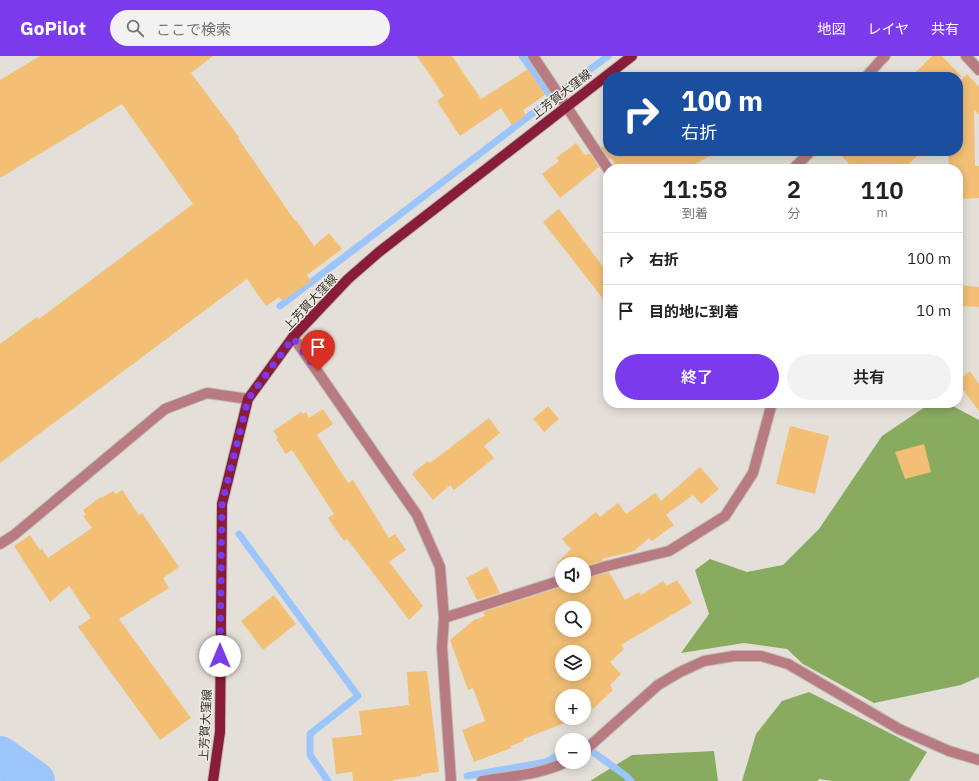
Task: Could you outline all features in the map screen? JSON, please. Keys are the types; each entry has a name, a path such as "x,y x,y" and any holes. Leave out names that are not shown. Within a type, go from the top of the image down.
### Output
{"main road":[{"name":"上芳賀大窪線","path":"611,72 632,56"},
{"name":"上芳賀大窪線","path":"213,781 220,732 222,504 248,399 293,338 348,279 379,252 603,78"}],"street":[{"path":"533,56 605,164"},
{"path":"870,72 885,56"},
{"path":"966,56 979,70"},
{"path":"798,164 806,156"},
{"path":"293,338 417,515 440,567 444,618 442,647 451,781"},
{"path":"0,544 14,535 166,409 206,393 248,399"},
{"path":"591,571 669,551 725,516 753,473 771,408"},
{"path":"444,618 555,582"},
{"path":"591,745 658,685 680,672 704,661 734,656 761,656 788,664 899,729 949,751 979,760"},
{"path":"482,781 538,772 555,767"}],"green space":[{"path":"924,408 956,408 979,420 979,677 961,685 874,703 803,664 787,649 744,643 681,653 709,614 695,570 710,559 747,572 783,565 819,529 882,436"},
{"path":"809,692 927,752 909,781 832,781 819,779 818,781 742,781 756,734 782,701"},
{"path":"714,751 718,781 590,781 632,755"}],"building":[{"path":"40,56 213,56 191,73 239,137 238,138 295,221 296,220 314,246 329,233 342,249 307,275 311,281 282,301 279,297 266,306 247,279 0,463 0,344 37,317 39,319 193,204 122,104 0,178 0,80"},
{"path":"417,56 452,56 481,99 528,69 545,95 523,110 526,115 512,125 501,108 460,136 437,101 444,96"},
{"path":"932,56 942,56 957,72 916,72"},
{"path":"967,74 979,87 979,115 974,109 975,166 979,166 979,198 963,199 963,164 949,164 948,156 963,156 963,78"},
{"path":"576,143 585,155 590,153 599,167 560,198 542,174 559,161 556,158"},
{"path":"607,156 710,156 695,164 615,164 611,158 609,159"},
{"path":"842,156 917,156 909,164 849,164"},
{"path":"559,209 603,266 603,299 543,222"},
{"path":"963,285 979,287 979,307 963,306"},
{"path":"970,371 979,384 979,411 963,390 963,377"},
{"path":"548,406 559,419 544,432 533,419"},
{"path":"323,409 333,424 317,435 348,483 353,480 389,538 395,534 406,550 389,562 423,606 409,620 347,539 344,541 328,518 334,514 292,450 286,454 276,439 278,437 273,431 301,412 303,414 306,412 309,418"},
{"path":"489,418 500,433 484,446 494,458 454,490 450,485 433,500 412,474 428,461 430,463"},
{"path":"790,426 829,436 815,494 776,484"},
{"path":"924,444 931,472 905,479 895,452"},
{"path":"700,467 719,489 701,504 693,495 666,515 674,525 652,541 649,538 634,551 602,559 603,561 591,564 591,557 563,557 571,549 562,539 596,512 600,517 618,503 626,514 655,493 661,501"},
{"path":"122,490 139,515 142,513 179,567 163,578 169,588 119,619 191,718 160,740 78,627 91,618 69,586 50,602 14,546 30,535 40,550 42,549 48,558 92,528 83,516 86,515 83,510 101,497 102,498 113,491 116,494"},
{"path":"487,567 500,593 477,600 466,578"},
{"path":"609,572 625,600 639,592 641,595 663,581 667,586 677,580 692,603 621,645 624,649 610,662 621,674 610,685 613,690 593,709 591,707 591,689 555,689 555,725 560,725 523,739 524,741 510,746 511,748 474,762 462,730 485,721 473,688 468,690 450,640 474,620 485,616 483,612 555,589 555,593 591,593 591,577"},
{"path":"274,595 296,624 263,650 241,621"},
{"path":"427,671 439,772 421,774 421,776 393,781 353,781 352,772 336,774 332,738 362,735 359,711 409,705 407,672"}],"waterway":[{"path":"522,56 552,98"},
{"path":"568,86 608,56"},
{"path":"280,306 554,97"},
{"path":"239,534 358,696 310,734 310,755 328,781"},
{"path":"593,752 631,781"},
{"path":"0,756 35,781"},
{"path":"467,776 546,762 555,757"}],"route":[{"path":"220,656 222,504 248,399 293,338 318,371"}]}
